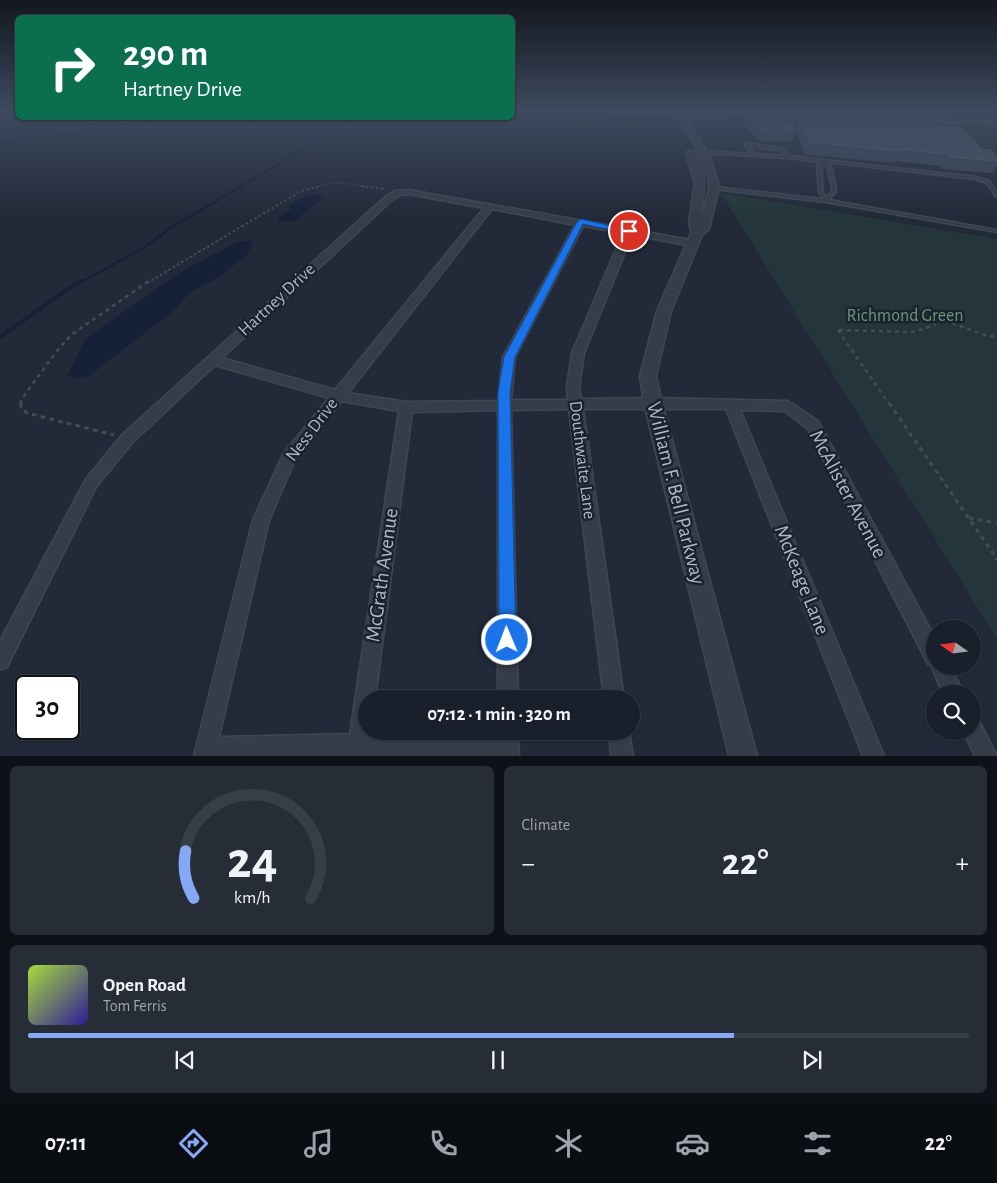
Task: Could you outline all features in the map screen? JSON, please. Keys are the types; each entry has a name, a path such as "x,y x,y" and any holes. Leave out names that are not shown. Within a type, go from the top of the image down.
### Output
{"street":[{"name":"William F. Bell Parkway","path":"687,146 695,160 700,187 694,225 695,238"},
{"path":"700,187 714,188 705,148"},
{"name":"William F. Bell Parkway","path":"714,188 703,228 695,238 664,311 648,376 653,403 744,756"},
{"path":"398,193 409,192 629,231 695,238"},
{"name":"Hartney Drive","path":"0,660 91,483 127,439 389,198 398,193"},
{"name":"Ness Drive","path":"205,752 261,520 289,457 490,206"},
{"path":"508,690 504,392 509,357 581,222"},
{"name":"Douthwaite Lane","path":"613,690 573,387 578,353 629,231"},
{"name":"McAlister Avenue","path":"213,360 338,396 374,404 406,407 653,403 788,406 813,425 926,640"},
{"name":"McKeage Lane","path":"731,405 874,756"},
{"name":"McGrath Avenue","path":"359,744 406,407"},
{"path":"620,740 622,756"},
{"path":"978,740 987,756"},
{"path":"205,752 359,744 508,744"}],"lane":[{"path":"747,146 753,155"},
{"path":"760,146 783,150 789,157"},
{"path":"705,148 753,155 789,157 976,178 988,182 997,196"},
{"path":"823,161 829,166 834,188 834,191 826,201"},
{"path":"823,161 819,166 821,193 826,201"},
{"path":"714,188 826,201 997,231"}],"path":[{"path":"705,148 711,146"},
{"path":"127,439 27,413 21,408 20,400 73,333 133,291 301,191 335,182 398,193"},
{"path":"997,337 985,335 932,316 935,325 913,332 838,330 997,560"},
{"path":"968,518 997,524"}],"green space":[{"path":"980,146 997,146 997,157"},
{"name":"Richmond Green","path":"721,193 997,239 997,639"}],"water":[{"path":"314,194 323,198 295,220 279,221 279,218 291,209 289,206 305,196"},
{"path":"250,240 253,243 246,256 217,278 189,293 177,308 89,376 74,378 67,376 85,339 181,272 237,242"}],"building":[{"path":"852,146 979,146 981,149 990,150 997,158 997,161 950,157 947,154 899,149 900,151"}],"waterway":[{"path":"240,187 309,146"},
{"path":"80,283 145,247 172,227 242,186"},
{"path":"0,337 82,281"}],"route":[{"path":"507,640 504,392 509,357 581,222 629,231"}]}
